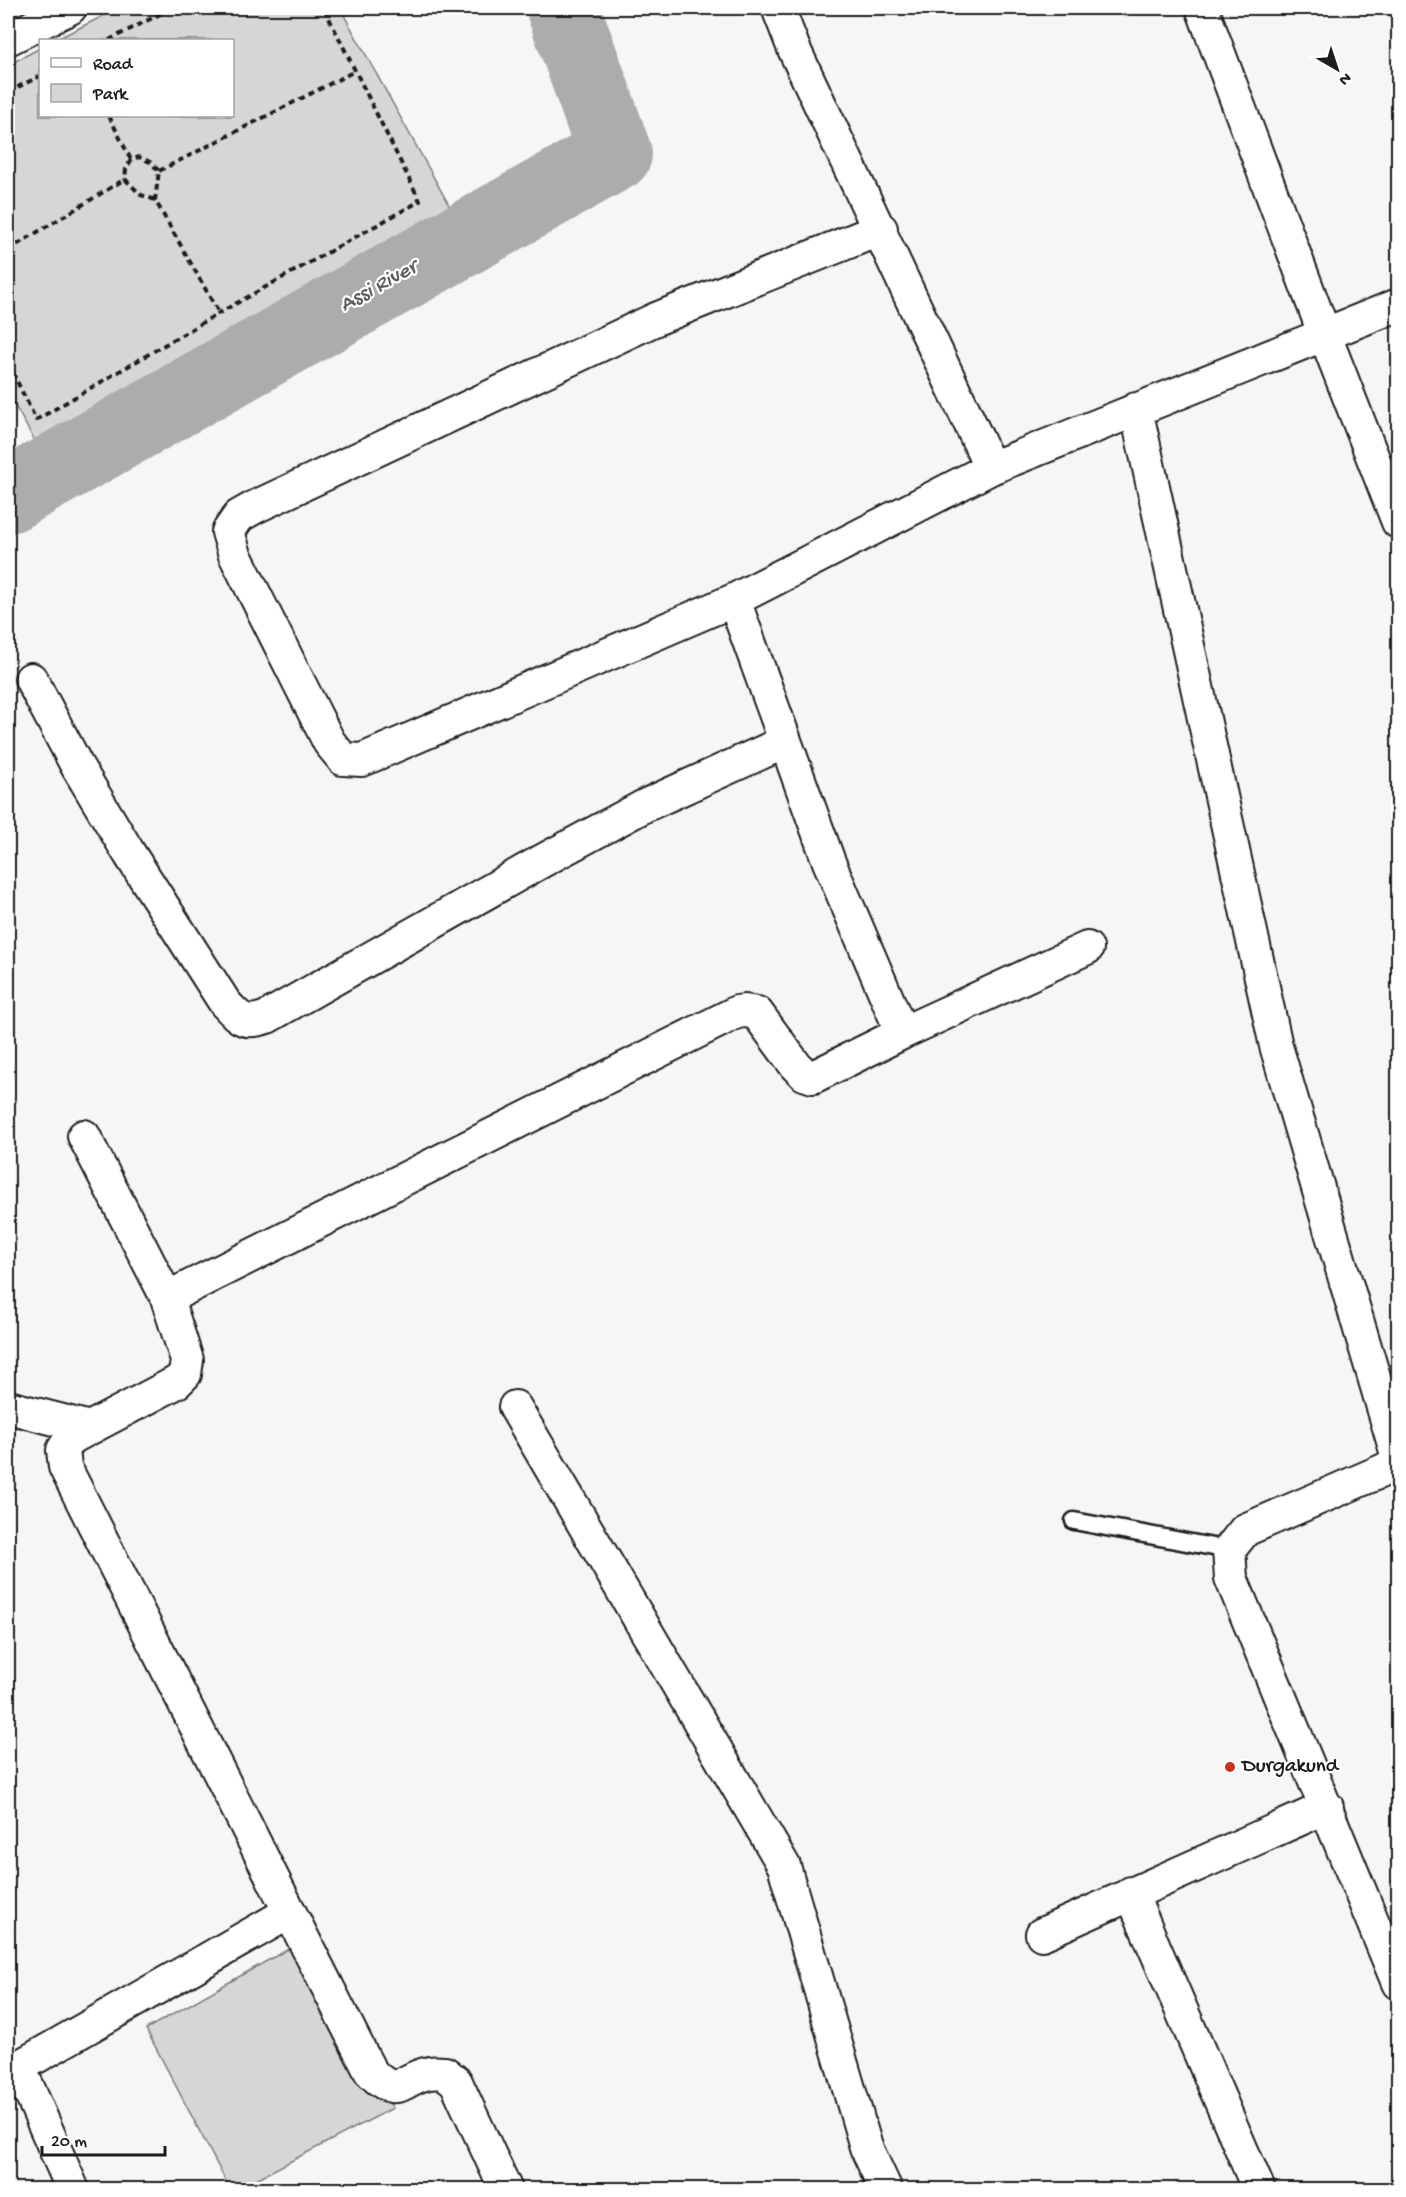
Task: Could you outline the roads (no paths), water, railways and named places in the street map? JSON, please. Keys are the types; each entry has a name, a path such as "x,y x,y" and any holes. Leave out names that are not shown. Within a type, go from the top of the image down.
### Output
{"street":[{"path":"8,39 70,8"},
{"path":"778,8 794,49 881,229 991,468"},
{"path":"1202,8 1324,333 1398,522"},
{"path":"881,229 634,329 239,516 228,532 235,555 329,742 343,759 362,760 734,600 991,468 1398,305"},
{"path":"1136,409 1276,1046 1398,1458"},
{"path":"734,600 829,862 902,1033"},
{"path":"31,679 77,766 123,843 225,1003 239,1017 253,1022 267,1017 542,861 636,811 785,742"},
{"path":"167,1298 737,1012 757,1013 796,1066 804,1074 813,1077 902,1033 1087,948"},
{"path":"84,1136 167,1298 187,1360 185,1374 177,1382 71,1438 63,1450 65,1467 370,2071 382,2084 398,2087 428,2073 445,2073 456,2082 506,2190"},
{"path":"8,1407 90,1428"},
{"path":"515,1407 784,1866 866,2147 886,2190"},
{"path":"1398,1464 1245,1530 1229,1550 1231,1578 1398,1983"},
{"path":"1042,1934 1327,1807"},
{"path":"1131,1893 1259,2190"},
{"path":"73,2190 13,2070 290,1912"}],"lane":[{"path":"1074,1521 1229,1550"}],"waterway":[{"name":"Assi River","path":"8,496 615,154 563,8"}],"place":[{"name":"Durgakund","path":"1230,1767"}]}
